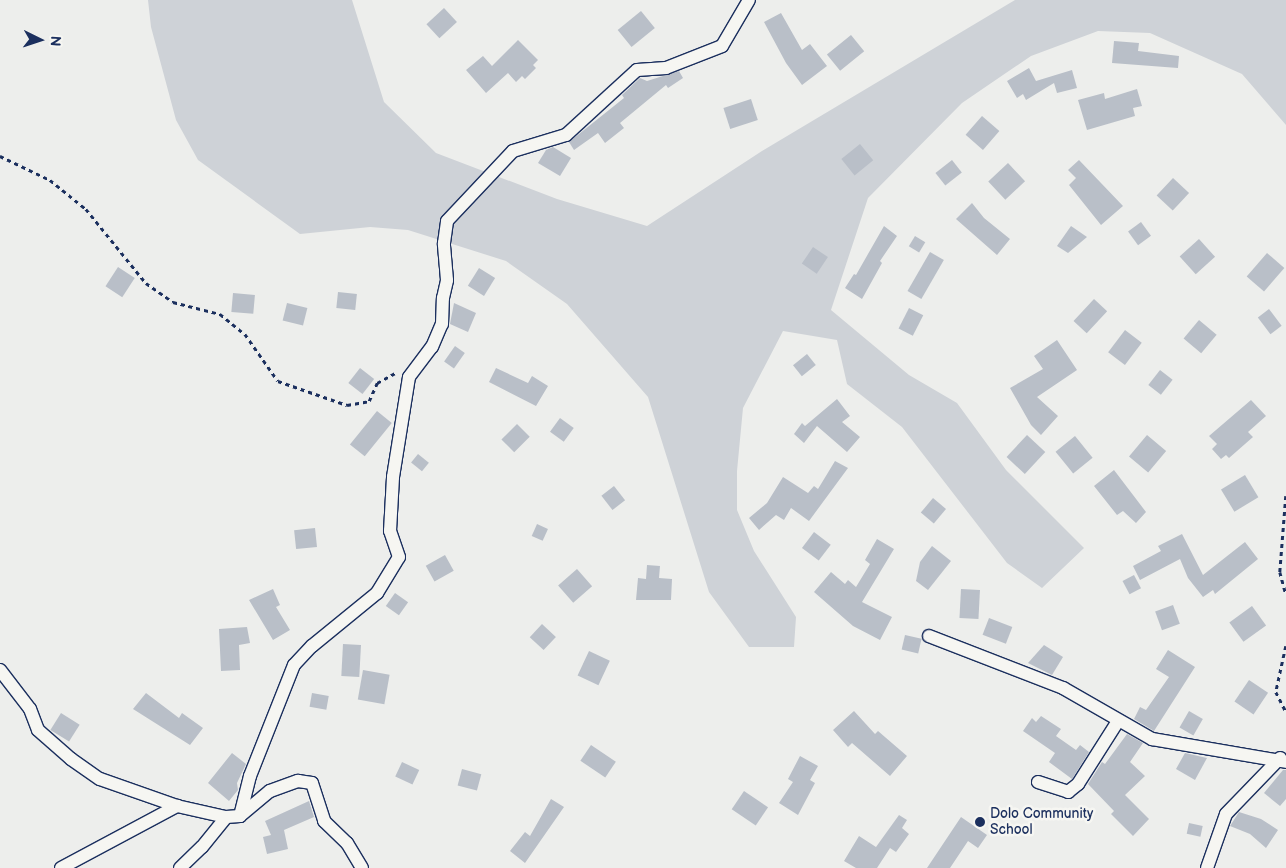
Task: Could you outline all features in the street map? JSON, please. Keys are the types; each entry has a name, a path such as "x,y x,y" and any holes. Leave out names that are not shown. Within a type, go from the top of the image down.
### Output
{"street":[{"path":"240,816 250,776 294,665 312,646 377,592 399,557 390,531 392,477 409,377 432,347 442,324 447,280 444,243 447,221 512,152 566,135 636,70 666,68 722,46 749,0"},
{"path":"929,636 1063,688 1152,739 1283,760"},
{"path":"0,670 30,709 38,730 71,759 100,779 177,806 226,817 240,816 270,791 298,781 312,783 324,821 347,843 362,868"},
{"path":"1038,782 1068,792 1078,784 1118,721"},
{"path":"1207,868 1226,814 1283,760"},
{"path":"61,868 177,806"},
{"path":"180,868 202,847 226,817"}],"path":[{"path":"0,156 50,180 86,210 146,284 173,302 220,314 245,334 278,380 347,405 369,401 377,383 399,371"},
{"path":"1286,496 1280,572 1286,594"},
{"path":"1286,646 1276,692 1286,712"}],"shaded area":[{"path":"148,0 352,0 384,102 436,153 557,199 647,226 762,151 1015,0 1286,0 1286,125 1242,74 1150,33 1098,31 1031,56 962,103 868,198 831,310 909,375 957,403 1006,470 1084,548 1042,588 1007,563 902,427 847,384 837,340 783,331 743,408 737,471 737,510 754,551 796,617 794,647 749,647 709,592 648,397 567,304 506,261 408,230 370,227 300,234 198,160 176,120 151,27"}],"building":[{"path":"444,8 457,22 439,38 426,24"},
{"path":"641,11 655,28 632,47 618,30"},
{"path":"781,13 802,50 810,44 827,66 802,85 786,63 764,22"},
{"path":"851,35 864,51 840,71 827,55"},
{"path":"518,40 538,60 533,65 536,68 525,79 522,76 516,82 508,73 486,93 466,70 483,56 492,66"},
{"path":"1114,41 1139,43 1138,51 1179,56 1178,68 1112,63"},
{"path":"1029,68 1036,81 1072,70 1077,88 1057,93 1054,83 1026,100 1023,94 1017,98 1007,81"},
{"path":"679,71 683,78 668,88 666,85 620,123 624,128 605,143 598,133 574,150 569,142 624,98 622,95 640,78 647,81"},
{"path":"1137,89 1142,106 1133,108 1135,116 1087,130 1078,100 1104,93 1105,99"},
{"path":"751,99 758,120 730,129 723,108"},
{"path":"982,116 999,131 983,150 966,135"},
{"path":"860,144 873,160 855,175 841,159"},
{"path":"553,147 571,158 560,176 538,163 546,150"},
{"path":"952,160 962,173 945,186 935,173"},
{"path":"1079,160 1123,206 1101,225 1069,185 1076,178 1068,170"},
{"path":"1008,163 1025,181 1005,200 988,181"},
{"path":"1173,178 1189,193 1173,211 1157,196"},
{"path":"972,203 984,218 1010,239 997,255 956,219"},
{"path":"1141,222 1151,236 1138,245 1128,231"},
{"path":"884,226 897,236 880,261 882,263 862,299 845,288 854,274 856,275"},
{"path":"1071,226 1087,237 1068,253 1057,246"},
{"path":"915,236 925,242 919,252 909,246"},
{"path":"1199,239 1215,257 1196,274 1180,256"},
{"path":"813,247 828,257 817,274 802,264"},
{"path":"930,252 944,260 921,299 908,291"},
{"path":"1267,253 1284,268 1264,291 1247,276"},
{"path":"118,267 135,278 122,297 105,286"},
{"path":"479,268 495,278 484,296 468,286"},
{"path":"338,292 357,294 355,310 336,308"},
{"path":"233,293 255,295 253,314 231,312"},
{"path":"1094,299 1107,311 1087,333 1074,321"},
{"path":"287,303 307,308 303,326 283,320"},
{"path":"454,303 476,313 468,332 450,324"},
{"path":"909,308 923,315 913,336 899,328"},
{"path":"1269,309 1282,326 1270,334 1258,317"},
{"path":"1199,320 1217,335 1201,353 1184,338"},
{"path":"1125,330 1142,343 1125,365 1108,352"},
{"path":"1057,340 1077,370 1037,397 1058,416 1041,435 1031,425 1010,388 1043,369 1034,356"},
{"path":"455,346 465,353 454,368 444,362"},
{"path":"807,354 816,365 802,376 793,365"},
{"path":"360,368 374,379 362,394 348,383"},
{"path":"496,368 528,383 532,376 548,386 536,406 489,382"},
{"path":"1160,370 1173,380 1161,395 1148,385"},
{"path":"837,399 850,416 842,422 860,437 847,452 817,426 804,443 794,434 802,423 805,426"},
{"path":"1251,400 1266,416 1248,432 1253,437 1229,458 1226,455 1221,459 1212,449 1217,444 1209,436"},
{"path":"377,411 392,423 365,456 350,444"},
{"path":"560,418 574,428 564,442 550,432"},
{"path":"517,424 530,437 514,452 501,440"},
{"path":"1027,435 1045,452 1025,474 1007,457"},
{"path":"1147,435 1166,451 1148,473 1129,456"},
{"path":"1075,436 1093,458 1073,473 1056,452"},
{"path":"418,454 429,463 422,471 411,463"},
{"path":"835,461 848,468 809,521 791,508 784,520 776,515 759,530 749,518 767,503 783,477 808,493 814,486 818,489"},
{"path":"1114,470 1146,512 1136,523 1123,511 1117,515 1094,486"},
{"path":"1245,475 1258,497 1234,512 1221,489"},
{"path":"614,486 625,500 612,510 601,496"},
{"path":"933,498 946,509 934,523 921,513"},
{"path":"537,524 548,529 543,541 532,536"},
{"path":"315,528 317,547 296,549 294,530"},
{"path":"814,532 831,545 819,561 802,548"},
{"path":"1182,534 1203,575 1245,542 1258,559 1215,594 1213,590 1203,597 1188,578 1180,559 1140,580 1133,566 1161,551 1158,546"},
{"path":"877,539 894,549 862,602 892,617 880,640 853,626 814,592 831,572 845,584 848,580 856,587 870,564 865,560"},
{"path":"932,546 951,561 928,590 916,581 920,562"},
{"path":"445,555 454,571 434,581 426,566"},
{"path":"647,565 660,566 659,578 672,579 671,600 636,600 638,578 646,579"},
{"path":"577,569 592,586 573,603 558,585"},
{"path":"1134,575 1141,588 1130,594 1123,581"},
{"path":"273,589 280,605 276,607 290,630 273,640 249,600"},
{"path":"961,589 980,590 978,619 959,618"},
{"path":"395,593 408,602 399,615 386,606"},
{"path":"1173,605 1180,624 1162,630 1155,611"},
{"path":"1252,606 1266,625 1243,642 1229,622"},
{"path":"989,618 1012,627 1006,644 983,635"},
{"path":"542,624 556,637 544,650 530,637"},
{"path":"247,627 250,643 239,645 240,670 221,671 219,629"},
{"path":"905,635 922,639 918,653 902,650"},
{"path":"343,644 361,645 359,677 341,676"},
{"path":"1044,645 1063,657 1052,675 1028,663"},
{"path":"1168,650 1195,667 1154,731 1134,719 1140,707 1146,710 1169,677 1156,669"},
{"path":"589,651 610,661 598,685 578,675"},
{"path":"363,670 390,675 384,704 358,700"},
{"path":"1249,680 1268,693 1254,714 1234,702"},
{"path":"146,693 179,718 182,713 203,728 190,745 133,709"},
{"path":"312,693 329,696 326,710 310,707"},
{"path":"854,711 875,734 878,731 907,756 890,776 852,743 848,747 833,730"},
{"path":"1189,711 1203,719 1193,735 1180,727"},
{"path":"61,713 80,725 69,742 50,730"},
{"path":"1041,716 1061,729 1056,736 1076,750 1080,745 1089,752 1072,779 1049,762 1055,753 1023,731 1032,718 1036,722"},
{"path":"1127,734 1143,743 1130,762 1145,776 1125,795 1149,819 1133,836 1111,814 1114,811 1088,784 1102,762 1105,764"},
{"path":"591,745 616,762 605,778 580,761"},
{"path":"232,753 246,764 237,783 238,790 229,801 208,783"},
{"path":"1185,753 1207,758 1195,780 1176,769"},
{"path":"800,756 818,766 810,780 815,783 798,815 779,803 793,782 788,779"},
{"path":"402,762 419,770 412,785 395,777"},
{"path":"462,769 481,774 477,791 458,785"},
{"path":"1283,770 1286,770 1286,799 1280,806 1264,793"},
{"path":"744,791 768,807 756,825 732,809"},
{"path":"551,799 564,807 525,863 510,851 525,832 530,836"},
{"path":"309,801 314,817 284,830 288,849 267,854 263,837 271,835 265,821"},
{"path":"1239,812 1261,819 1278,830 1266,848 1250,834 1230,826"},
{"path":"899,815 907,820 902,828 909,834 896,852 890,848 877,868 856,868 844,861 859,836 876,847"},
{"path":"961,817 987,835 978,848 968,841 950,868 927,868"},
{"path":"1189,823 1203,826 1200,837 1187,834"}],"place":[{"name":"Dolo Community School","path":"980,822"}]}
